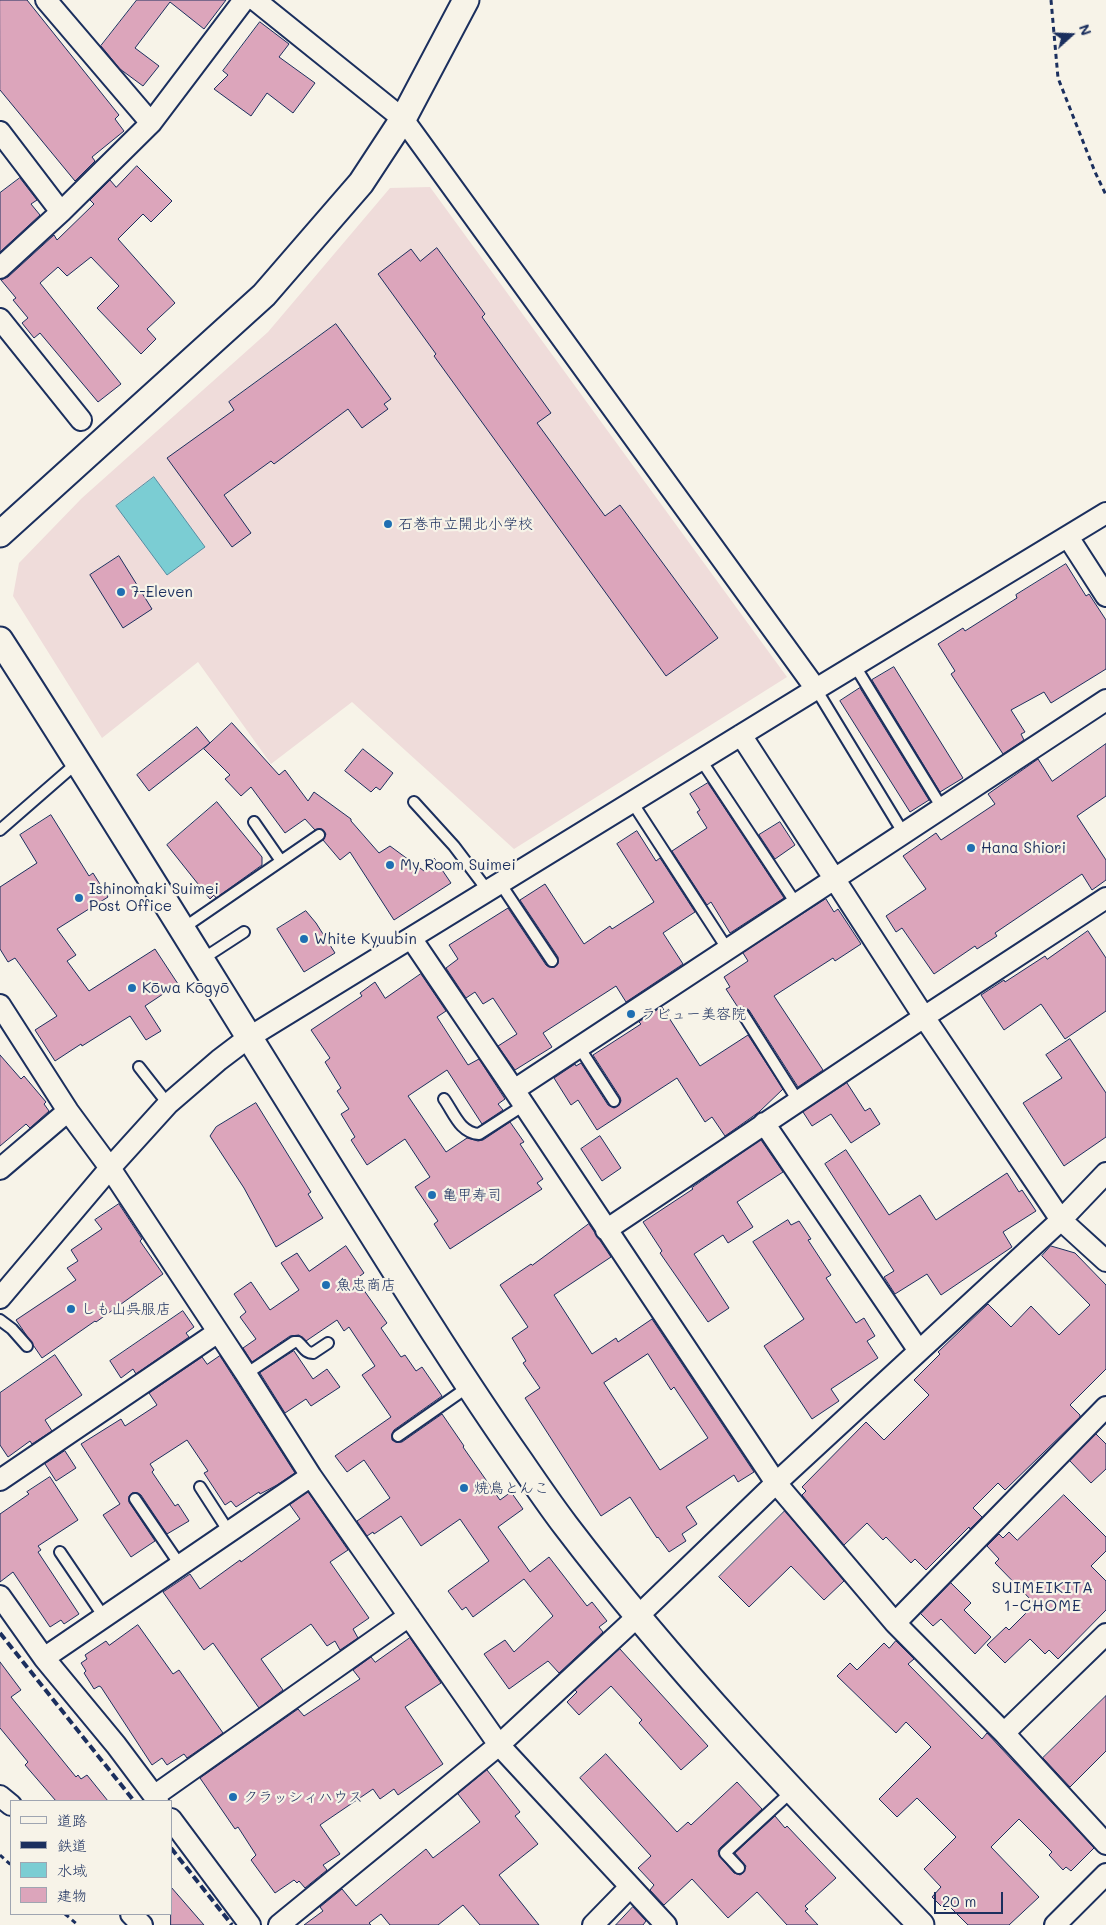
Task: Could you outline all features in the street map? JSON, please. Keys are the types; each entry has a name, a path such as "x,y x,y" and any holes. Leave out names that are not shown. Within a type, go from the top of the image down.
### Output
{"street":[{"path":"46,0 151,123"},
{"path":"0,268 61,212 151,123 244,0"},
{"path":"255,0 403,119 816,689"},
{"path":"0,534 264,295 361,183 403,119 466,0"},
{"path":"0,132 61,212"},
{"path":"0,319 81,420"},
{"path":"0,1298 110,1168 168,1104 248,1038 1106,512"},
{"path":"1068,537 1106,596"},
{"path":"0,640 468,1387 564,1524 638,1616 744,1739 921,1925"},
{"path":"519,1097 579,1047 836,880 1106,700"},
{"path":"740,735 924,1017 1061,1220 1106,1261"},
{"path":"606,1230 798,1100 1106,898"},
{"path":"411,938 776,1483 896,1624 1004,1733 1106,1844"},
{"path":"2,1012 68,1111 110,1168 311,1476 499,1745 666,1925"},
{"path":"0,1169 68,1111"},
{"path":"764,1124 919,1351"},
{"path":"279,1925 499,1745 638,1616 776,1483 1061,1220 1106,1173"},
{"path":"0,1480 218,1332"},
{"path":"896,1624 1106,1407"},
{"path":"44,1658 311,1476"},
{"path":"0,1596 44,1658 116,1745 156,1799 409,1616"},
{"path":"1004,1733 1106,1634"},
{"path":"0,1796 10,1805"},
{"path":"172,1820 250,1925"},
{"path":"1055,1925 1106,1874"},
{"path":"593,1925 630,1887"},
{"path":"132,1915 142,1925"}],"lane":[{"path":"855,666 942,808"},
{"path":"816,689 904,834"},
{"path":"701,760 797,905"},
{"path":"0,830 78,762"},
{"path":"414,802 494,887 552,961"},
{"path":"632,802 728,950"},
{"path":"254,822 281,861"},
{"path":"182,930 319,835"},
{"path":"201,960 244,932"},
{"path":"743,1014 798,1100"},
{"path":"579,1047 614,1101"},
{"path":"139,1066 168,1104"},
{"path":"444,1099 464,1129 480,1134 519,1097"},
{"path":"0,1320 12,1329 27,1346"},
{"path":"246,1374 294,1342 298,1342 306,1352 311,1353 314,1353 328,1343"},
{"path":"398,1436 468,1387"},
{"path":"200,1487 229,1532"},
{"path":"136,1499 180,1565"},
{"path":"60,1552 104,1617"},
{"path":"739,1868 725,1853 792,1791"}],"path":[{"path":"1051,0 1058,78 1095,172 1106,194"},
{"path":"0,1855 10,1864"},
{"path":"66,1915 78,1925"}],"shaded area":[{"name":"石巻市立開北小学校","path":"430,187 787,677 514,849 352,702 271,764 198,662 102,738 13,596 19,563 82,498 268,332 390,188"}],"water":[{"path":"154,477 205,547 167,575 116,506"}],"building":[{"path":"0,0 27,0 119,115 115,119 124,131 92,157 95,161 75,181 0,90"},
{"path":"137,0 226,0 204,29 170,2 135,48 159,66 143,86 120,69 101,46"},
{"path":"260,22 289,44 279,57 315,83 293,113 267,93 251,116 214,89 228,75 223,71"},
{"path":"137,166 172,201 151,222 143,214 118,239 175,303 147,329 156,339 141,354 97,308 119,286 91,257 67,276 58,267 40,283 121,384 98,402 40,333 34,338 22,323 28,318 13,300 16,298 1,280 8,277 54,235 57,240 94,204 90,200 110,180 116,187"},
{"path":"20,178 37,200 31,204 40,215 0,252 0,193"},
{"path":"437,248 485,314 482,317 551,413 537,423 605,516 620,505 718,638 666,676 434,356 436,354 378,274 411,249 420,261"},
{"path":"336,324 391,399 384,404 388,409 362,428 348,409 274,464 271,461 224,495 251,533 232,547 167,458 234,410 229,402"},
{"name":"7-Eleven","path":"119,556 152,609 123,628 90,575"},
{"path":"1066,564 1086,596 1089,594 1106,620 1106,669 1051,703 1044,692 1011,710 1025,732 1021,734 1024,740 1003,754 951,674 955,671 938,644 963,628 965,631 1017,598 1016,595"},
{"path":"894,667 963,778 940,792 872,680"},
{"path":"860,688 929,800 910,812 840,701"},
{"path":"232,723 279,775 285,770 308,801 314,792 351,819 379,853 390,846 424,871 434,858 451,883 394,920 350,852 340,860 323,840 326,834 322,829 315,830 305,819 285,833 251,787 241,796 225,779 230,775 204,749"},
{"path":"197,727 210,743 149,791 137,775"},
{"path":"1106,744 1106,796 1077,816 1106,860 1106,880 1092,890 1082,874 995,933 997,936 977,949 975,946 934,974 902,928 896,932 886,916 926,889 903,856 936,833 941,840 995,804 988,794 1038,759 1052,781"},
{"path":"363,749 393,773 380,790 376,787 371,792 345,771"},
{"path":"708,783 784,898 730,933 711,902 707,905 672,851 707,828 697,812 700,810 690,794"},
{"path":"217,802 262,857 262,865 216,898 214,895 210,899 167,845"},
{"path":"51,815 89,876 93,873 108,897 57,929 76,955 67,961 89,991 155,949 178,984 145,1006 161,1031 146,1040 130,1016 55,1061 35,1030 57,1016 15,958 8,962 0,949 0,887 37,863 20,835"},
{"path":"780,822 795,845 775,859 759,835"},
{"path":"637,831 656,861 660,858 695,912 663,933 683,964 626,1002 616,986 543,1033 552,1047 515,1070 498,1046 517,1034 493,998 483,1004 475,992 466,998 446,968 458,959 449,945 508,908 546,965 555,967 558,964 558,957 520,900 545,884 584,944 610,926 612,929 654,902 617,844"},
{"path":"826,899 834,912 838,909 861,944 835,961 833,958 774,996 823,1070 798,1087 749,1010 743,1007 739,1009 726,989 730,987 724,977 748,961 743,953"},
{"path":"306,911 335,953 304,972 277,929"},
{"path":"1088,931 1106,958 1106,1011 1065,1039 1041,1004 1004,1030 981,995 1045,956 1047,959"},
{"path":"421,974 446,1011 437,1017 468,1065 479,1059 505,1099 498,1104 503,1110 482,1124 447,1070 408,1096 446,1152 467,1138 478,1141 483,1140 510,1122 524,1142 520,1144 543,1179 537,1183 542,1189 450,1249 434,1224 438,1221 415,1187 430,1177 405,1139 367,1165 351,1140 355,1137 341,1114 349,1109 337,1091 341,1088 325,1062 330,1058 311,1030 362,996 360,993 375,982 385,998"},
{"path":"662,1007 700,1066 748,1035 783,1089 759,1112 725,1136 712,1117 705,1122 677,1078 597,1130 578,1100 571,1105 554,1078 575,1064 576,1066 581,1063 608,1105 614,1108 618,1106 621,1101 620,1097 593,1055 641,1024 639,1022"},
{"path":"1070,1039 1106,1093 1106,1137 1064,1166 1023,1103 1062,1078 1046,1055"},
{"path":"0,1055 21,1079 24,1076 46,1102 44,1104 49,1111 30,1128 26,1124 0,1146"},
{"path":"847,1083 865,1111 870,1108 880,1124 851,1143 831,1114 812,1126 803,1112"},
{"path":"256,1103 311,1192 308,1194 323,1218 276,1247 244,1188 210,1136 216,1127"},
{"path":"600,1136 621,1168 602,1181 581,1149"},
{"path":"761,1140 783,1172 737,1202 753,1227 728,1243 723,1235 694,1254 729,1308 708,1322 660,1253 662,1251 643,1222"},
{"path":"846,1150 889,1215 920,1195 936,1220 1007,1173 1019,1192 1022,1190 1036,1211 1003,1232 1012,1247 941,1295 927,1274 895,1294 884,1277 894,1271 825,1164"},
{"path":"119,1204 142,1239 140,1241 163,1274 42,1358 16,1320 76,1280 67,1268 78,1261 71,1250 102,1229 95,1220"},
{"path":"788,1220 791,1225 799,1221 811,1239 808,1240 831,1275 826,1278 856,1323 864,1318 875,1336 867,1341 878,1358 831,1389 839,1401 812,1419 764,1346 804,1319 753,1242"},
{"path":"589,1224 611,1257 554,1295 592,1354 616,1338 618,1342 652,1319 754,1472 738,1482 734,1475 686,1507 697,1524 682,1534 686,1541 669,1552 657,1538 630,1497 601,1516 525,1398 540,1388 523,1363 526,1361 512,1338 528,1327 500,1285 532,1265","holes":["648,1354 671,1390 674,1387 708,1438 660,1470 604,1383"]},
{"path":"346,1246 364,1273 356,1279 387,1323 381,1328 401,1357 405,1355 416,1371 422,1367 442,1396 394,1430 392,1440 402,1442 442,1414 500,1500 511,1492 523,1509 498,1527 530,1572 549,1557 587,1606 592,1602 607,1621 599,1627 603,1632 559,1673 548,1661 509,1689 484,1654 505,1640 514,1652 553,1616 524,1579 473,1617 466,1607 462,1610 448,1591 489,1561 460,1519 421,1546 401,1516 374,1534 373,1532 367,1536 357,1521 390,1498 364,1460 347,1472 335,1456 391,1417 362,1375 375,1366 349,1327 344,1331 337,1320 306,1341 299,1335 290,1336 252,1362 243,1348 256,1339 240,1317 246,1312 234,1294 251,1282 270,1310 299,1290 281,1263 297,1253 309,1271"},
{"path":"1051,1246 1075,1253 1106,1285 1106,1369 1070,1405 1080,1417 1005,1490 998,1483 973,1508 982,1517 970,1529 969,1527 926,1570 915,1559 911,1563 886,1537 883,1540 867,1523 844,1545 802,1495 806,1491 802,1487 866,1422 884,1440 929,1395 914,1380 940,1354 938,1352 988,1304 1011,1327 1031,1306 1059,1335 1090,1305 1042,1256"},
{"path":"183,1311 194,1327 186,1333 189,1337 136,1374 133,1369 121,1378 110,1361"},
{"path":"294,1351 313,1379 327,1369 340,1387 311,1406 306,1399 285,1413 260,1373"},
{"path":"55,1355 82,1395 45,1420 52,1431 32,1444 30,1441 8,1457 0,1445 0,1393"},
{"path":"220,1356 295,1473 260,1494 259,1492 236,1507 231,1501 225,1505 204,1473 208,1471 187,1440 150,1464 154,1470 152,1472 175,1506 178,1504 189,1521 167,1534 141,1495 132,1493 129,1496 129,1502 155,1541 131,1557 103,1515 120,1504 81,1444 121,1419 125,1426 157,1405 149,1393 202,1357 207,1364"},
{"path":"1096,1434 1106,1444 1106,1469 1091,1483 1070,1461"},
{"path":"65,1451 76,1468 56,1481 45,1464"},
{"path":"50,1477 78,1520 38,1546 41,1550 38,1552 79,1614 64,1624 61,1620 50,1627 13,1572 0,1582 0,1514 29,1494 27,1492"},
{"path":"308,1492 348,1550 330,1562 369,1618 353,1629 358,1638 340,1650 335,1641 327,1646 311,1624 261,1659 283,1690 259,1708 213,1643 204,1650 163,1592 190,1574 200,1589 240,1560 241,1562 300,1519 290,1505"},
{"path":"1064,1495 1106,1537 1106,1551 1091,1566 1106,1581 1106,1610 1058,1659 1049,1650 1045,1654 1030,1639 1005,1663 987,1645 1006,1627 1009,1630 1035,1604 995,1563 999,1559 987,1546 999,1534 1003,1538 1009,1532 1017,1540"},
{"path":"785,1511 844,1581 824,1600 791,1566 749,1607 719,1577"},
{"path":"951,1583 971,1603 964,1610 991,1637 975,1654 941,1619 933,1626 921,1614"},
{"path":"138,1625 173,1674 179,1670 223,1733 187,1758 184,1754 167,1765 162,1758 152,1765 101,1687 99,1686 94,1689 84,1673 86,1671 81,1663 87,1659 85,1655 106,1641 109,1645"},
{"path":"410,1638 441,1683 405,1707 443,1764 398,1795 394,1789 380,1799 373,1789 320,1825 340,1854 323,1865 327,1870 305,1888 299,1881 297,1883 294,1880 275,1893 251,1860 256,1855 238,1827 235,1829 200,1778 298,1709 304,1716 360,1679 353,1670 371,1657 375,1662"},
{"path":"896,1641 914,1659 908,1664 982,1739 987,1733 1094,1848 1071,1871 1066,1867 1063,1870 1049,1855 1052,1852 1019,1819 991,1847 1039,1897 1009,1925 968,1925 949,1906 945,1910 932,1897 941,1887 924,1869 956,1837 917,1798 897,1817 879,1799 931,1747 906,1722 896,1733 837,1676 850,1663 857,1670 884,1643 889,1648"},
{"path":"620,1649 708,1746 681,1770 639,1723 642,1720 611,1686 579,1715 567,1702 577,1692 575,1690"},
{"path":"0,1662 21,1690 11,1697 76,1777 78,1775 81,1779 87,1775 107,1800 55,1800 25,1765 28,1762 0,1728"},
{"path":"1106,1696 1106,1751 1070,1787 1043,1758"},
{"path":"606,1754 677,1832 688,1822 691,1825 737,1782 762,1809 720,1848 718,1851 720,1857 734,1873 740,1875 743,1873 746,1866 735,1853 775,1816 785,1828 787,1826 836,1878 805,1906 808,1909 805,1911 818,1925 787,1925 757,1892 728,1918 692,1879 664,1905 650,1890 654,1885 638,1868 651,1856 580,1778"},
{"path":"487,1770 520,1812 515,1816 538,1844 499,1875 539,1925 480,1925 463,1905 438,1925 390,1925 381,1914 369,1923 371,1925 304,1925 323,1911 320,1907 342,1889 356,1906 426,1849 433,1858 480,1822 458,1794"},
{"path":"172,1888 204,1925 171,1925 172,1915"},
{"path":"633,1907 646,1921 643,1925 616,1925"}],"railway":[{"path":"0,1633 133,1800"},
{"path":"172,1849 232,1925"}],"place":[{"name":"石巻市立開北小学校","path":"388,524"},
{"name":"7-Eleven","path":"121,592"},
{"name":"Hana Shiori","path":"971,848"},
{"name":"My Room Suimei","path":"390,865"},
{"name":"Ishinomaki Suimei Post Office","path":"79,898"},
{"name":"White Kyuubin","path":"304,939"},
{"name":"Kōwa Kōgyō","path":"132,988"},
{"name":"ラビュー美容院","path":"631,1014"},
{"name":"亀甲寿司","path":"432,1195"},
{"name":"魚忠商店","path":"326,1285"},
{"name":"しも山呉服店","path":"71,1309"},
{"name":"焼鳥とんこ","path":"464,1488"},
{"name":"クラッシィハウス","path":"233,1797"}],"district":[{"name":"SUIMEIKITA 1-CHOME","path":"1043,1597"}]}
